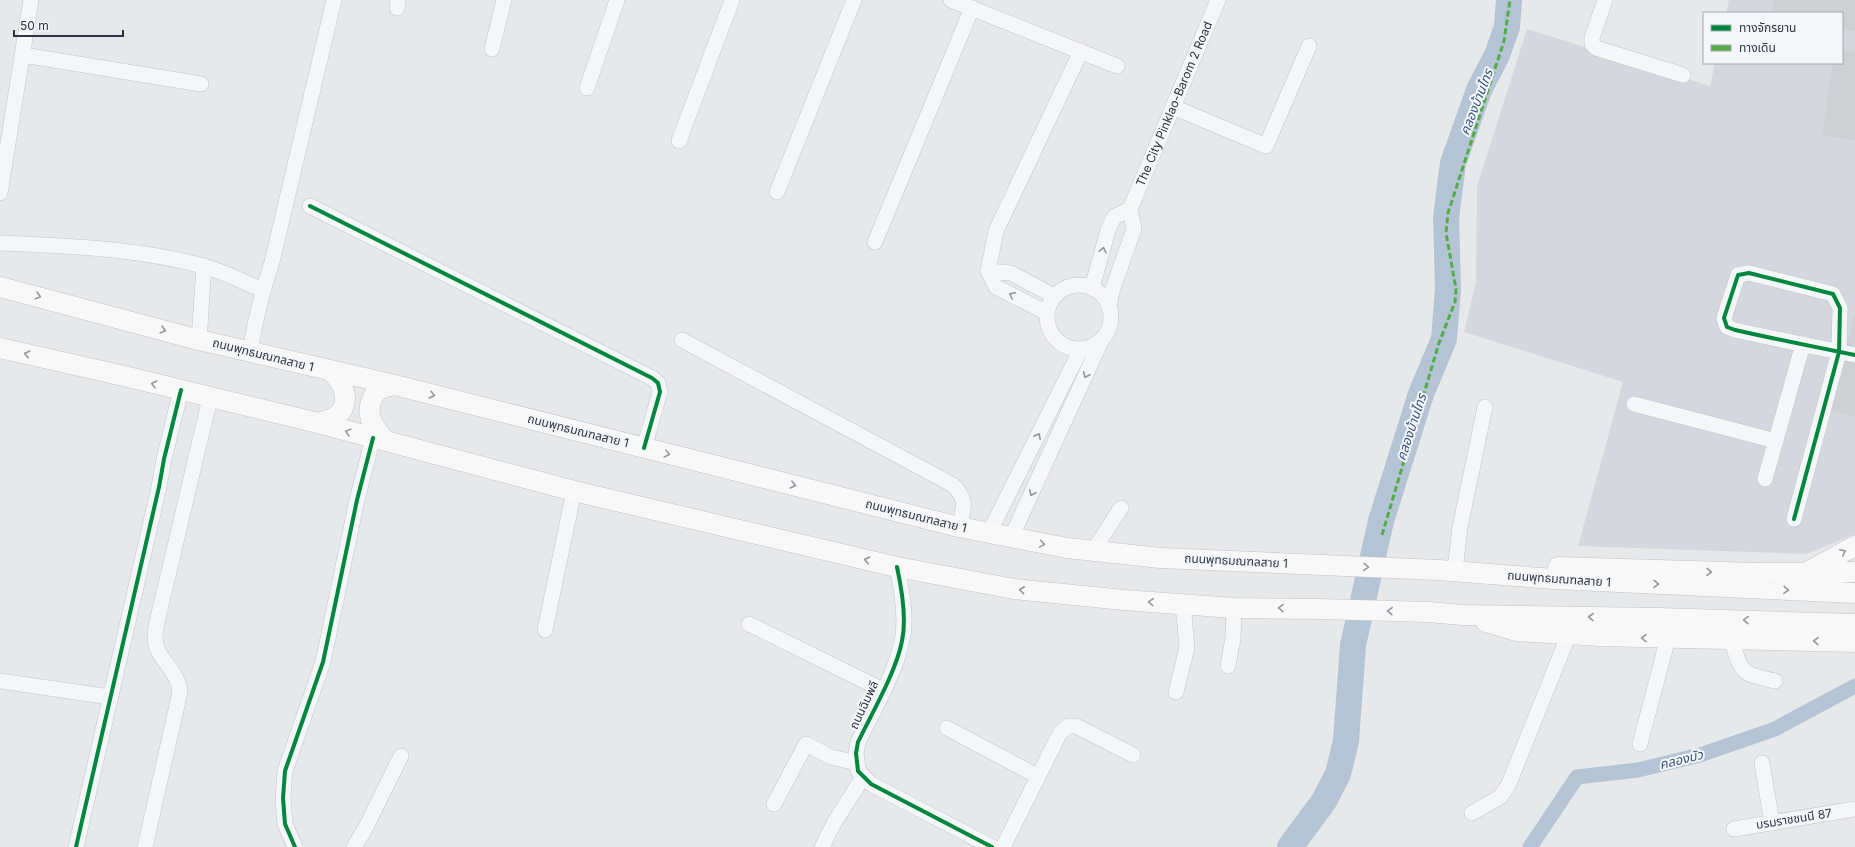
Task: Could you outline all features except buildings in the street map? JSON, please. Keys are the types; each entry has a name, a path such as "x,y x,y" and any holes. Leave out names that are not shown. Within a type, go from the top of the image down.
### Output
{"main road":[{"name":"ถนนพุทธมณฑลสาย 1","path":"0,287 199,340 394,386 959,527 1011,538 1093,552 1161,558 1455,571 1617,583 1855,593"},
{"path":"0,348 181,390 318,424 574,491 897,567 1014,589 1124,600 1234,608 1428,612 1463,616 1658,618 1855,624"},
{"path":"318,424 334,418 341,411 344,404 344,386 340,379 332,372"},
{"path":"379,440 370,418 369,409 375,392 381,387 394,386"},
{"path":"1807,572 1855,546"},
{"path":"1455,571 1509,566 1600,567 1719,572 1855,572"},
{"path":"1463,616 1516,631 1668,638 1855,642"}],"street":[{"path":"0,193 31,0"},
{"path":"250,352 263,290 272,262 334,0"},
{"path":"492,49 504,0"},
{"path":"588,88 617,0"},
{"path":"680,141 732,0"},
{"path":"776,192 854,0"},
{"path":"951,0 1117,66"},
{"name":"The City Pinklao-Barom 2 Road","path":"1130,209 1218,0"},
{"path":"1605,0 1592,38 1592,44 1596,48 1683,75"},
{"path":"874,242 972,8"},
{"path":"1173,107 1266,146 1309,46"},
{"path":"1047,313 996,287 988,271 996,231 1081,51"},
{"path":"23,54 201,84"},
{"path":"310,206 652,378 658,384 660,392 644,448"},
{"path":"1011,538 1110,324 1109,308 1112,291 1134,229 1130,209 1114,217 1108,230 1092,288"},
{"path":"0,243 88,247 158,256 204,266 263,290"},
{"path":"199,340 204,266"},
{"path":"988,271 1011,273 1054,296"},
{"path":"1794,519 1839,352 1840,308 1833,294 1749,273 1738,275 1724,318 1726,327 1735,330 1839,352 1855,355"},
{"path":"1102,339 1096,344 1081,350 1071,349 1061,344 1053,337 1048,327 1048,306 1054,296 1062,289 1082,285 1092,288 1100,293 1109,308"},
{"path":"682,340 953,485 962,494 963,501 959,527"},
{"path":"1765,479 1802,344"},
{"path":"989,533 1081,350"},
{"path":"76,847 181,390"},
{"path":"144,847 180,692 179,681 157,647 155,639 157,622 210,398"},
{"path":"1634,404 1776,441"},
{"path":"1455,571 1460,527 1485,408"},
{"path":"292,846 285,824 282,798 285,771 323,662 357,500 379,440"},
{"path":"545,630 574,491"},
{"path":"1093,552 1121,508"},
{"name":"ถนนฉิมพลี","path":"863,777 858,771 856,753 858,742 883,690 902,640 903,604 897,567"},
{"path":"1176,692 1187,647 1183,604"},
{"path":"1228,666 1233,638 1234,608"},
{"path":"749,624 883,690"},
{"path":"1472,813 1500,797 1508,786 1569,634"},
{"path":"1640,744 1668,638"},
{"path":"1730,640 1741,668 1748,675 1775,681"},
{"path":"0,682 110,697"},
{"path":"1003,847 1037,776 1060,733 1068,726 1076,726 1133,755"},
{"path":"947,728 1037,776"},
{"path":"774,804 806,744 831,757 857,763"},
{"path":"354,847 401,756"},
{"path":"1762,762 1772,823"},
{"path":"822,847 834,822 863,777 893,796 992,847"},
{"name":"บรมราชชนนี 87","path":"1734,829 1855,809"}],"shaded area":[{"path":"1729,0 1855,0 1855,534 1807,554 1578,546 1623,382 1464,332 1476,282 1477,186 1527,29 1710,86 1715,64 1843,64 1843,12 1726,12"}],"waterway":[{"name":"คลองบ้านไทร","path":"1290,847 1324,801 1338,774 1346,741 1353,645 1381,521 1421,394 1444,339 1448,289 1446,218 1453,163 1479,90 1497,55 1507,27 1509,0"},
{"name":"คลองบัว","path":"1530,847 1577,777 1638,770 1700,755 1775,729 1855,686"}],"marked path":[{"path":"1382,535 1439,343 1455,302 1456,289 1446,233 1448,213 1504,41 1510,0"}],"cycle path":[{"path":"310,206 652,378 658,383 660,392 644,448"},
{"path":"1794,519 1839,352 1840,308 1833,294 1749,273 1738,275 1724,318 1727,327 1735,330 1795,343 1825,349 1840,352 1855,355"},
{"path":"76,847 181,390"},
{"path":"295,847 285,824 283,798 285,771 323,662 357,500 373,438"},
{"path":"897,567 904,614 902,641 895,666 858,742 856,753 858,771 871,784 992,847"}]}
